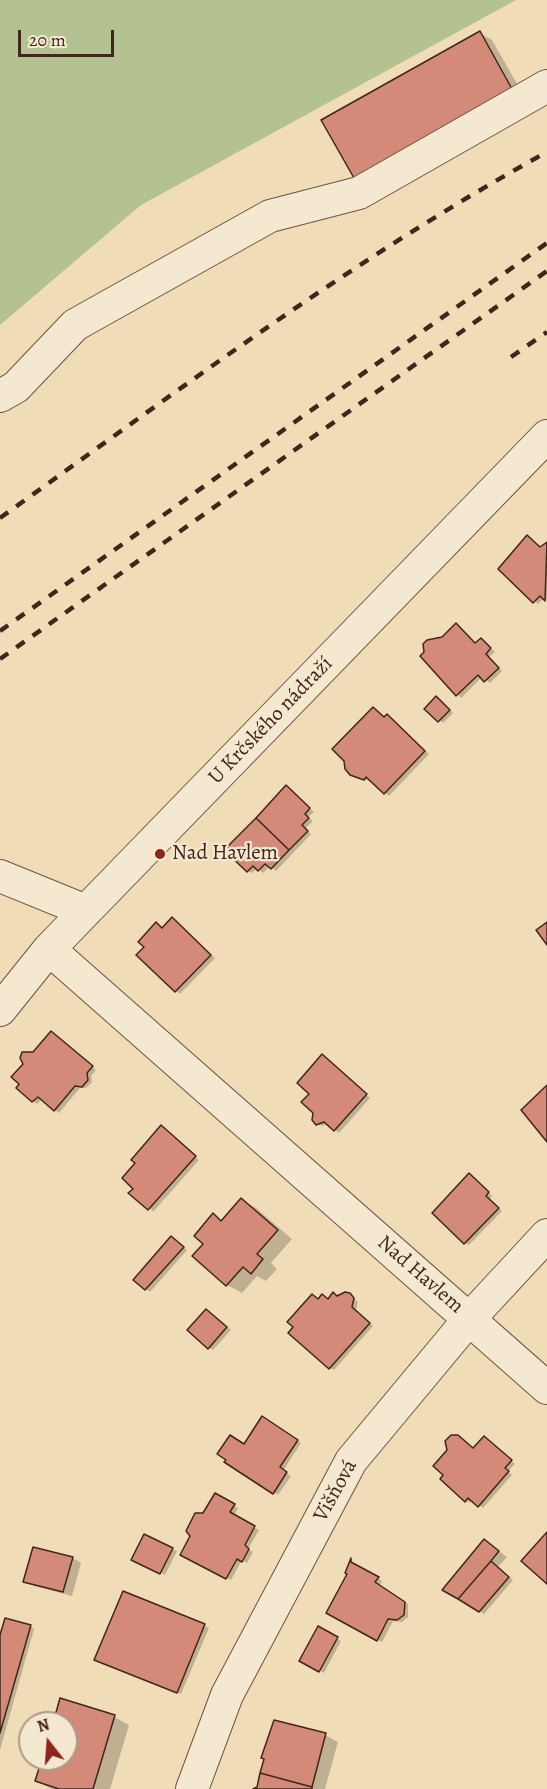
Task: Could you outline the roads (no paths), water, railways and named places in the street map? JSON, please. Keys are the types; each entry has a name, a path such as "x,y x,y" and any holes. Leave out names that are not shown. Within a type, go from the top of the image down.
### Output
{"street":[{"path":"0,396 16,387 75,325 270,216 358,194 547,86"},
{"name":"U Krčského nádraží","path":"0,1010 49,949 547,436"},
{"path":"0,876 86,911"},
{"name":"Nad Havlem","path":"49,949 547,1388"},
{"name":"Višňová","path":"192,1789 227,1695 351,1461 470,1318 547,1235"}],"railway":[{"path":"0,518 201,374 336,281 475,193 547,152"},
{"path":"0,631 547,243"},
{"path":"0,659 547,271"},
{"path":"511,357 547,332"}],"place":[{"name":"Nad Havlem","path":"160,854"}]}
